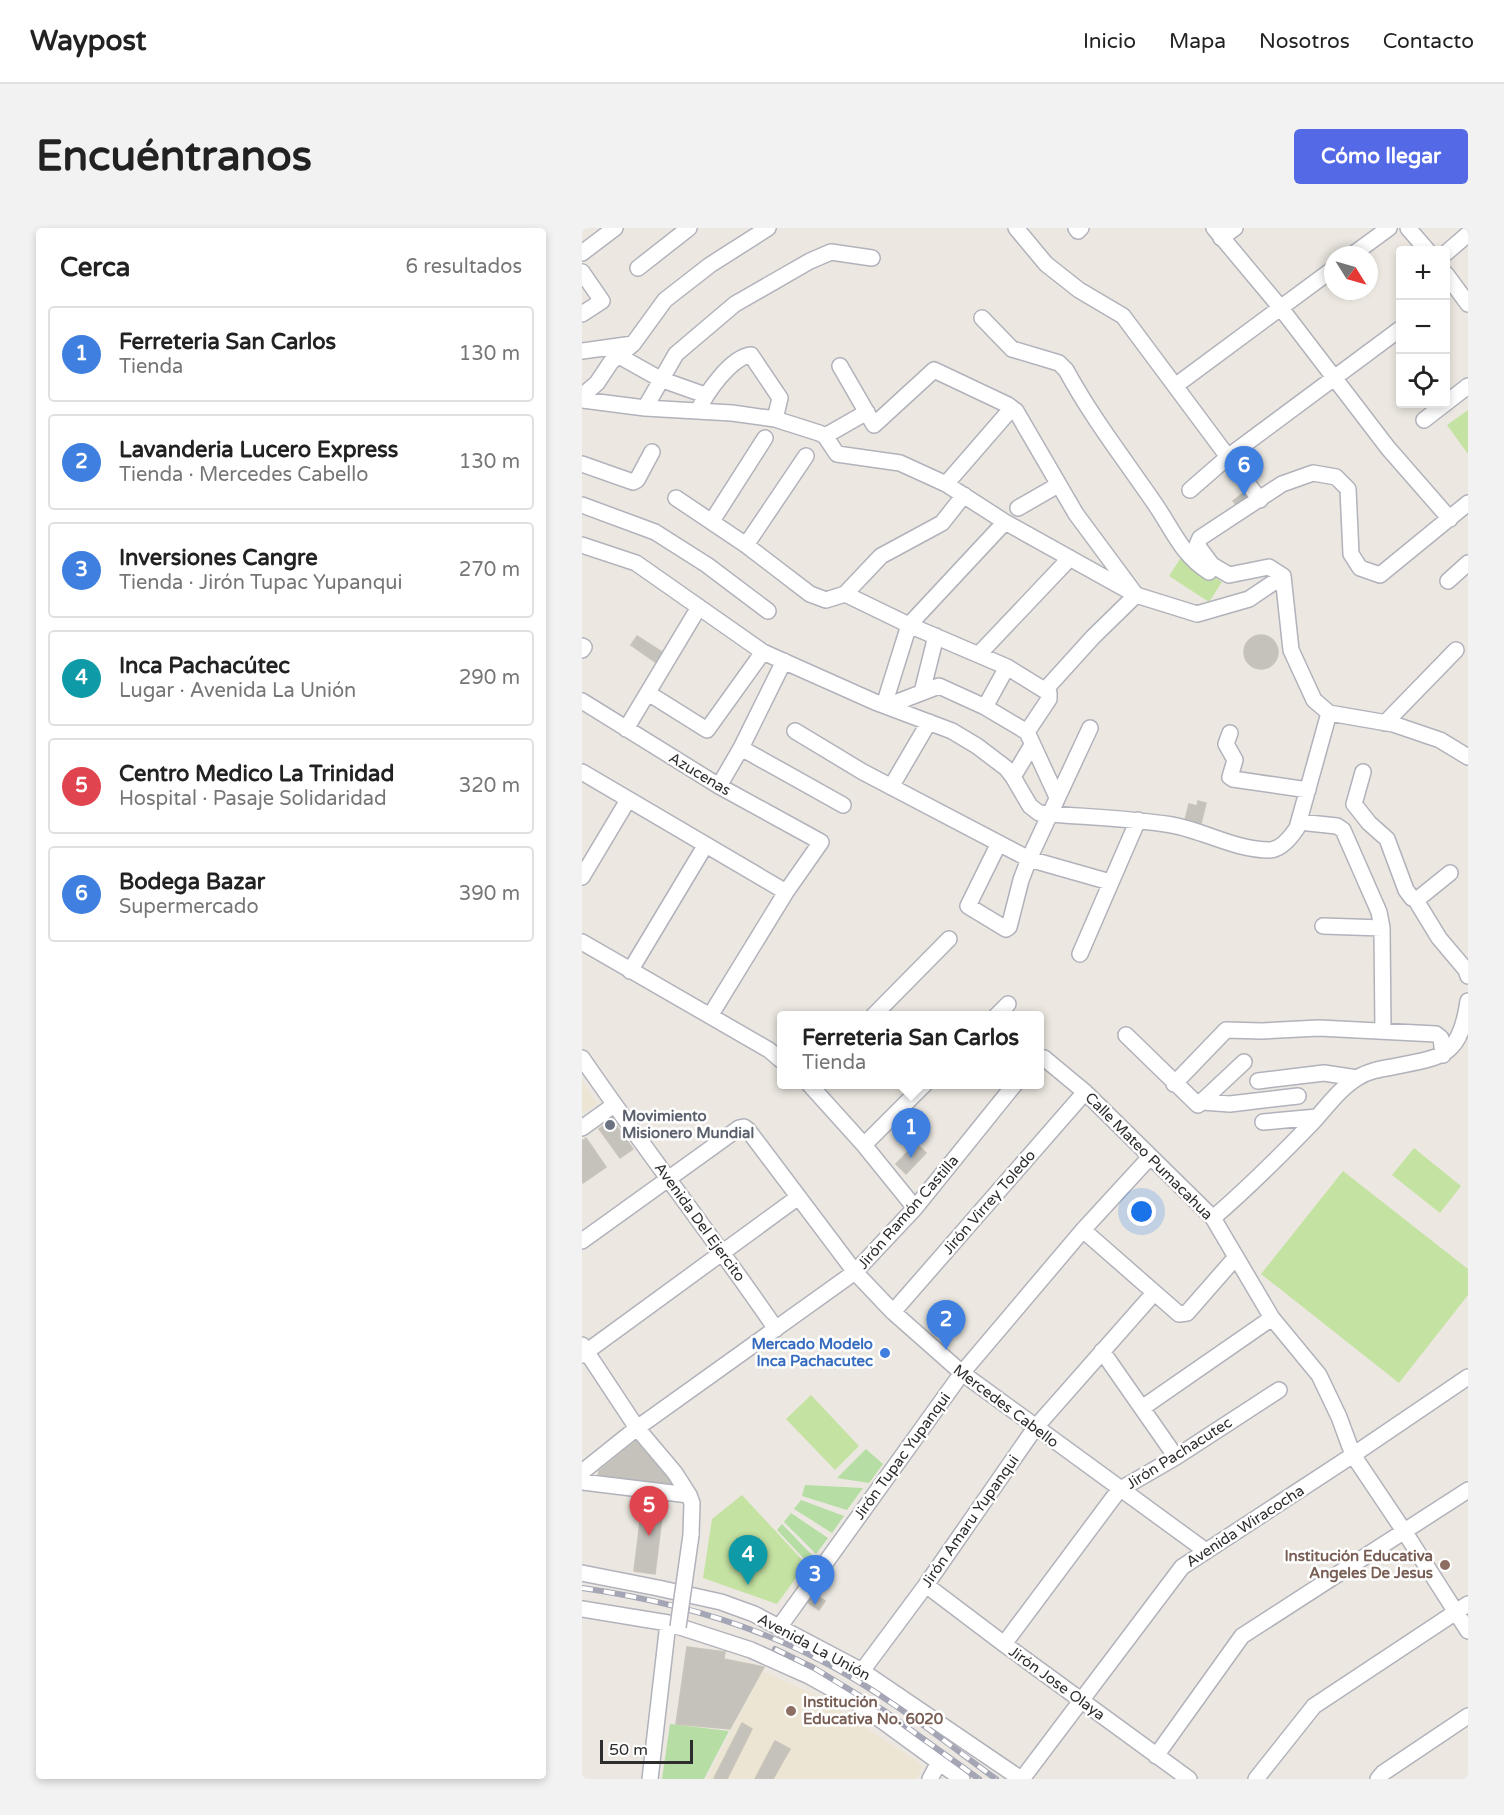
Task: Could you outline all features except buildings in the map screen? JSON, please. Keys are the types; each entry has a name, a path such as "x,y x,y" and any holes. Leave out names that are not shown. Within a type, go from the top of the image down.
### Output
{"street":[{"path":"582,253 615,228"},
{"path":"638,268 688,228"},
{"path":"582,398 597,383 612,362 634,342 665,300 711,265 768,228"},
{"path":"1016,228 1046,264 1079,290 1123,316 1260,500"},
{"path":"1235,228 1218,233 1280,307 1388,448 1450,519"},
{"path":"1364,246 1389,228"},
{"path":"1408,228 1424,246"},
{"path":"1450,250 1468,234"},
{"path":"645,408 675,354 735,304 810,261 831,252 872,258"},
{"path":"582,272 602,301 582,314"},
{"path":"1175,386 1324,275"},
{"path":"1450,291 1468,304"},
{"path":"982,318 1012,349 1059,363 1066,370 1105,435 1156,506 1182,549 1201,567 1216,576 1269,567 1283,576"},
{"path":"1190,490 1228,456 1396,332"},
{"path":"582,351 634,342"},
{"path":"698,411 705,395 720,377 744,357 752,355 780,398 775,419"},
{"path":"619,356 660,379 705,395"},
{"path":"840,366 871,419"},
{"path":"825,436 871,419 934,370 1012,408 1098,546 1137,595"},
{"path":"1424,420 1468,386"},
{"path":"582,398 645,408 775,419 825,436 837,454 900,463 946,484 1005,522 1137,595 1197,615 1249,599 1283,576"},
{"path":"946,484 1012,408"},
{"path":"712,521 765,438"},
{"path":"582,466 633,482 637,480 652,452"},
{"path":"746,545 806,456"},
{"path":"1229,575 1212,565 1202,554 1197,545 1200,538 1282,484 1312,473 1336,477 1348,489 1351,554 1360,568 1380,574 1468,503"},
{"path":"1018,508 1058,485"},
{"path":"676,498 746,545 810,594 826,600 845,594 881,556 942,523 964,495"},
{"path":"582,505 655,532 707,565 768,611"},
{"path":"886,706 909,625 1005,522"},
{"path":"582,545 636,563 763,652 886,706 952,731 1006,768 1034,811 1174,825 1246,848 1272,850 1288,840 1298,828 1329,713"},
{"path":"980,653 1070,558"},
{"path":"1448,581 1468,563"},
{"path":"1283,576 1292,650 1314,700 1329,713 1385,723 1440,740 1468,757"},
{"path":"845,594 909,625 980,653 1049,693 1049,699 1013,777"},
{"path":"1045,690 1093,637 1137,595"},
{"path":"626,729 699,607"},
{"path":"922,692 936,636"},
{"path":"1385,723 1456,650"},
{"path":"648,693 707,730 763,652"},
{"path":"718,786 741,748 784,661"},
{"path":"985,706 1007,667"},
{"path":"886,706 936,687 942,687 985,706 1030,739 1057,797"},
{"name":"Azucenas","path":"582,701 718,786 821,842 786,892"},
{"path":"891,787 929,722"},
{"path":"999,843 968,906 1006,929 1009,927 1029,858 1090,728"},
{"path":"795,731 891,787 1029,858 1110,882"},
{"path":"1230,733 1226,744 1234,760 1230,777 1308,790"},
{"path":"741,748 843,805"},
{"path":"582,772 786,892 710,1016"},
{"path":"1363,772 1354,804 1369,823 1387,839 1406,890 1412,898 1419,898 1450,873"},
{"path":"582,877 628,800"},
{"path":"1080,954 1138,820"},
{"path":"1299,822 1337,826 1343,830 1379,912 1382,928 1383,1031"},
{"path":"630,971 705,846"},
{"path":"1419,898 1418,907 1439,938 1466,970 1468,976"},
{"path":"1323,926 1382,928"},
{"path":"878,1011 949,939"},
{"path":"582,942 777,1057"},
{"path":"1213,1218 1253,1183 1357,1078 1374,1070 1443,1055 1458,1038 1465,1021 1468,1001"},
{"path":"1001,1011 1008,1004"},
{"path":"1174,1084 1226,1030 1319,1028 1436,1034 1441,1038 1443,1055"},
{"path":"1126,1035 1196,1105 1244,1062"},
{"name":"Avenida Del Ejercito","path":"582,1058 614,1105 723,1251 776,1329"},
{"name":"Calle Mateo Pumacahua","path":"1044,1059 1085,1092 1213,1218 1272,1317 1319,1375 1339,1416 1353,1455 1404,1531 1462,1608 1468,1631"},
{"path":"1257,1081 1324,1073 1357,1078"},
{"path":"814,1089 864,1145 915,1209"},
{"path":"864,1145 920,1089"},
{"name":"Jirón Ramón Castilla","path":"582,1472 637,1428 855,1272 915,1209 1011,1089"},
{"name":"Jirón Virrey Toledo","path":"893,1312 1085,1092"},
{"path":"1202,1102 1230,1104 1298,1096"},
{"path":"582,1128 614,1105"},
{"path":"1263,1122 1317,1117"},
{"name":"Mercedes Cabello","path":"668,1178 739,1128 744,1127 855,1272 893,1312 962,1373 1119,1490 1206,1551"},
{"name":"Jirón Tupac Yupanqui","path":"780,1626 962,1373 1083,1230 1150,1157"},
{"path":"582,1241 668,1178"},
{"path":"650,1779 673,1625 691,1535 692,1503 675,1473 637,1428 584,1351 797,1198"},
{"path":"1083,1230 1179,1314 1187,1313 1236,1257"},
{"name":"Jirón Amaru Yupanqui","path":"862,1671 926,1585 1035,1428 1154,1293"},
{"path":"1142,1408 1272,1317"},
{"path":"1102,1351 1176,1457"},
{"name":"Avenida Wiracocha","path":"1021,1779 1182,1567 1468,1377"},
{"name":"Jirón Pachacutec","path":"1004,1644 1119,1490 1176,1457 1279,1390"},
{"path":"582,1482 689,1495"},
{"path":"1156,1756 1242,1636 1468,1490"},
{"name":"Avenida La Unión","path":"582,1573 658,1587 721,1602 780,1626 862,1671 1021,1779"},
{"name":"Jirón Jose Olaya","path":"926,1585 1080,1701 1189,1779"},
{"path":"1256,1779 1314,1706 1462,1608"},
{"name":"Avenida La Unión","path":"582,1609 644,1618 673,1625 751,1650 809,1676 859,1704 962,1779"},
{"path":"657,1779 673,1625"},
{"path":"1378,1779 1383,1773 1468,1716"},
{"path":"930,1779 939,1762"}],"shaded area":[{"path":"582,1080 597,1104 582,1114"},
{"name":"Institución Educativa No. 6020","path":"763,1671 817,1696 921,1764 922,1768 916,1779 706,1779"}],"green space":[{"path":"1468,410 1468,454 1447,425"},
{"path":"1182,556 1222,582 1209,602 1169,576"},
{"path":"1414,1148 1461,1186 1440,1213 1392,1175"},
{"path":"1343,1171 1468,1269 1468,1295 1399,1383 1261,1274"},
{"path":"811,1395 859,1446 835,1470 786,1419"},
{"path":"866,1449 883,1464 869,1483 837,1478"},
{"path":"805,1485 863,1488 847,1510 802,1496"},
{"path":"742,1495 806,1564 777,1604 703,1578 712,1519"},
{"path":"801,1500 844,1516 832,1533 794,1509"},
{"path":"791,1513 828,1538 816,1554 784,1522"},
{"path":"782,1524 814,1557 809,1564 777,1530"},
{"path":"670,1724 729,1731 704,1779 662,1779"}],"railway":[{"path":"582,1588 644,1599 705,1614 794,1647 867,1687 996,1779"},
{"path":"775,1649 814,1668 883,1710 979,1779"}],"place":[{"name":"Bodega Bazar","path":"1244,496"},
{"name":"Movimiento Misionero Mundial","path":"610,1125"},
{"name":"Ferreteria San Carlos","path":"911,1158"},
{"name":"Lavanderia Lucero Express","path":"946,1350"},
{"name":"Mercado Modelo Inca Pachacutec","path":"885,1353"},
{"name":"Centro Medico La Trinidad","path":"649,1536"},
{"name":"Institución Educativa Angeles De Jesus","path":"1445,1565"},
{"name":"Inca Pachacútec","path":"748,1585"},
{"name":"Inversiones Cangre","path":"815,1605"},
{"name":"Institución Educativa No. 6020","path":"791,1711"}]}
